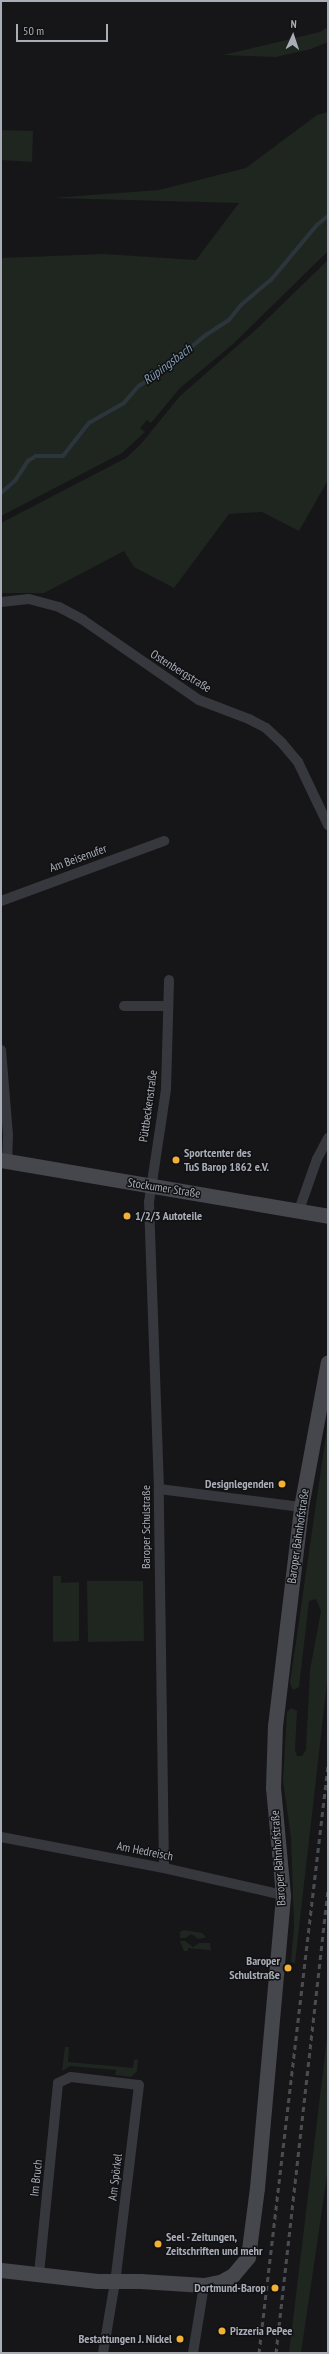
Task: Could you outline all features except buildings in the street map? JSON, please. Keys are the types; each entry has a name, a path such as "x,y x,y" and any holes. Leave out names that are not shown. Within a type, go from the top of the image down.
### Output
{"street":[{"name":"Ostenbergstraße","path":"1,602 29,599 59,607 83,620 199,700 249,719 266,728 282,743 298,762 328,825"},
{"name":"Am Beisenufer","path":"1,901 164,841"},
{"name":"Püttbeckenstraße","path":"149,1186 166,1089 169,980"},
{"path":"124,1006 168,1006"},
{"path":"1,1050 8,1134 4,1160"},
{"path":"299,1210 317,1159 328,1138"},
{"name":"Stockumer Straße","path":"4,1160 328,1216"},
{"name":"Baroper Schulstraße","path":"149,1186 159,1489 164,1868"},
{"name":"Baroper Bahnhofstraße","path":"1,2270 115,2282 140,2281 204,2285 220,2282 233,2275 242,2266 249,2252 283,1895 273,1788 273,1752 301,1507 328,1362"},
{"path":"159,1489 301,1507"},
{"name":"Am Hedreisch","path":"1,1837 164,1868 283,1895"},
{"name":"Am Spörkel","path":"58,2083 71,2077 139,2085 115,2282 103,2353"},
{"name":"Im Bruch","path":"39,2274 58,2083"},
{"path":"194,2353 204,2285"}],"shaded area":[{"path":"328,27 328,42 311,49 276,57 223,55 320,32"},
{"path":"328,112 328,251 233,344 180,388 151,423 147,420 140,428 145,432 122,453 1,516 1,258 104,254 196,260 239,203 52,198 159,190 246,168 317,115"},
{"path":"1,130 33,131 32,162 1,160"},
{"path":"328,260 328,480 299,531 262,512 229,514 174,588 134,567 124,551 44,593 1,593 1,523 126,458 140,445 180,396 261,325"},
{"path":"328,1421 328,1674 295,1963 291,1962 294,1927 291,1837 283,1781 287,1712 291,1708 297,1711 295,1750 297,1756 302,1756 306,1750 310,1670 321,1611 316,1599 309,1601 299,1687 293,1690 290,1683"},
{"path":"53,1576 61,1576 61,1583 79,1582 79,1641 53,1642"},
{"path":"87,1581 143,1581 144,1641 88,1642"},
{"path":"184,1930 202,1933 206,1937 199,1939 191,1934 186,1938 180,1938 180,1932"},
{"path":"180,1941 185,1941 193,1947 199,1943 210,1943 211,1953 210,1950 188,1948 188,1951 184,1951"},
{"path":"328,2030 328,2169 301,2353 289,2353"},
{"path":"65,2047 69,2047 68,2062 133,2068 134,2060 138,2059 137,2071 131,2077 115,2075 116,2070 70,2066 62,2071"}],"waterway":[{"name":"Rüpingsbach","path":"1,493 15,481 28,461 36,456 63,456 89,423 124,403 139,386 160,373 206,335 229,320 241,305 271,280 317,225 328,216"}],"railway":[{"path":"259,2353 328,1766"},
{"path":"276,2353 328,1889"}],"place":[{"name":"Sportcenter des TuS Barop 1862 e.V.","path":"176,1160"},
{"name":"1/2/3 Autoteile","path":"127,1216"},
{"name":"Designlegenden","path":"282,1484"},
{"name":"Baroper Schulstraße","path":"288,1968"},
{"name":"Seel - Zeitungen, Zeitschriften und mehr","path":"158,2244"},
{"name":"Dortmund-Barop","path":"275,2288"},
{"name":"Pizzeria PePee","path":"222,2331"},
{"name":"Bestattungen J. Nickel","path":"180,2339"}]}
